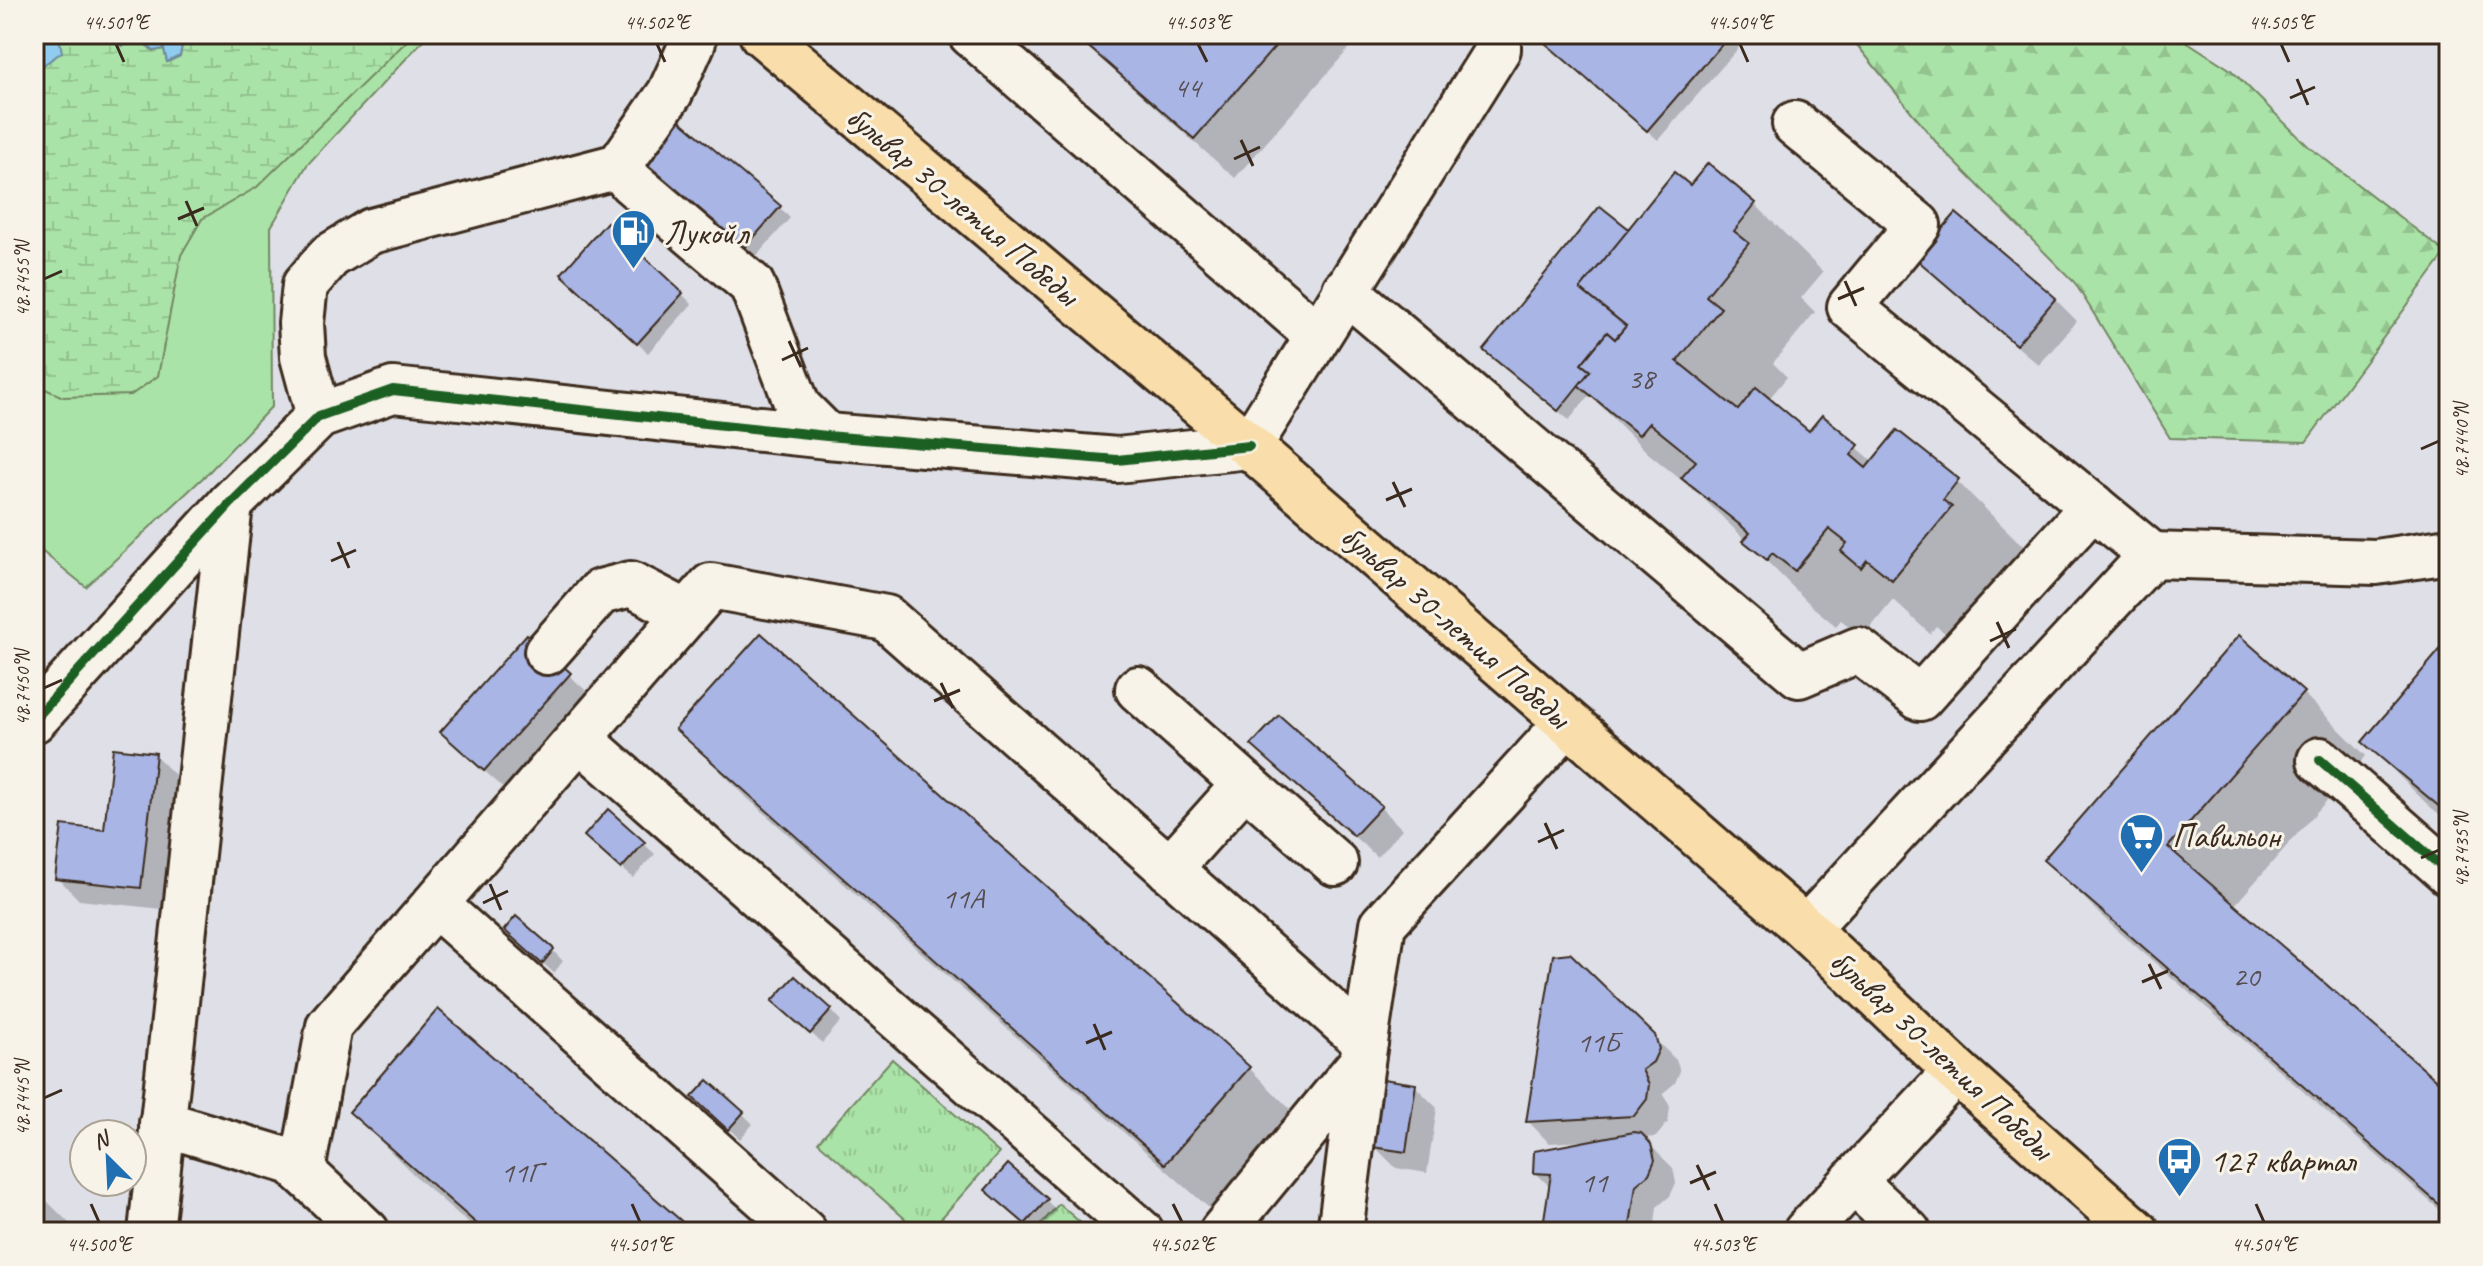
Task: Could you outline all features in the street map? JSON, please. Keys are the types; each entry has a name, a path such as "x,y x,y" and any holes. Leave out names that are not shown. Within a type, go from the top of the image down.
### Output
{"main road":[{"name":"бульвар 30-летия Победы","path":"762,34 1249,446 1806,929 1956,1071 2137,1232"}],"street":[{"path":"319,416 303,357 301,323 305,285 330,256 371,231 619,166 670,93 693,42 693,34"},
{"path":"971,34 1317,335"},
{"path":"39,704 230,504 319,416 393,390 827,436 1117,460 1249,446 1498,49 1498,34"},
{"path":"1795,124 1918,225 1850,307 2152,555 2376,562 2449,551"},
{"path":"619,166 631,182 752,285 798,407 827,436"},
{"path":"1345,290 1799,675 1858,650 1920,698 2093,506"},
{"path":"151,1232 230,504"},
{"path":"1806,929 2152,555"},
{"path":"547,652 600,592 631,584 687,613"},
{"path":"302,1171 329,1026 711,586 886,618 1169,869 1363,1052"},
{"path":"1138,689 1335,863"},
{"path":"1340,1232 1383,924 1567,723"},
{"path":"579,738 1141,1232"},
{"path":"2320,760 2449,873"},
{"path":"1169,869 1245,784"},
{"path":"435,904 804,1232"},
{"path":"1222,1232 1363,1052"},
{"path":"1806,1232 1956,1071"},
{"path":"162,1123 292,1162 367,1232"},
{"path":"1853,1181 1908,1232"}],"green space":[{"path":"34,34 429,34 307,165 271,227 272,406 208,473 86,587 34,545"},
{"path":"67,34 117,34 121,46 141,41 154,51 164,49 167,62 180,56 184,34 414,34 257,187 202,219 181,255 158,376 131,395 63,397 34,384 34,64 36,69"},
{"path":"1848,34 2175,34 2231,70 2308,146 2446,253 2306,442 2170,438 2075,283 1940,147"},
{"path":"892,1059 999,1153 929,1232 920,1232 818,1142"},
{"path":"1059,1204 1091,1232 1034,1232"}],"water":[{"path":"34,34 67,34 60,42 62,52 36,70"},
{"path":"117,34 184,34 180,56 167,62 164,49 154,51 141,41 121,46"}],"building":[{"path":"1074,34 1286,34 1194,139"},
{"path":"1553,34 1731,34 1647,131 1545,43"},
{"path":"677,118 781,206 742,251 638,163"},
{"path":"1708,163 1756,203 1734,231 1749,243 1706,296 1721,308 1677,361 1738,410 1756,387 1809,431 1822,415 1859,445 1851,455 1866,468 1897,430 1959,479 1943,500 1952,507 1892,580 1867,560 1861,568 1841,551 1847,543 1829,529 1795,571 1772,553 1767,560 1743,541 1750,533 1681,478 1696,461 1649,423 1639,435 1578,385 1590,371 1581,364 1607,332 1615,339 1626,326 1580,289 1674,172 1690,185"},
{"path":"1600,206 1629,229 1580,289 1626,326 1615,339 1607,332 1581,364 1590,371 1558,411 1483,350"},
{"path":"1956,213 2056,298 2016,345 1916,259"},
{"path":"607,222 683,293 637,344 561,274"},
{"path":"761,633 1250,1067 1165,1164 675,729"},
{"path":"527,634 571,673 484,771 440,732"},
{"path":"2239,635 2304,692 2168,847 2449,1091 2449,1213 2043,860"},
{"path":"2449,639 2449,798 2441,808 2362,742"},
{"path":"1279,715 1382,806 1354,836 1251,745"},
{"path":"113,748 156,753 141,888 55,879 62,825 104,830"},
{"path":"608,809 645,842 621,869 584,836"},
{"path":"516,916 554,949 542,964 504,930"},
{"path":"1570,953 1655,1035 1659,1049 1653,1062 1642,1070 1649,1084 1647,1099 1634,1116 1526,1122 1553,955"},
{"path":"795,976 832,1009 810,1034 772,1001"},
{"path":"438,1009 694,1232 486,1232 349,1112"},
{"path":"1383,1079 1416,1084 1406,1152 1372,1147"},
{"path":"708,1080 744,1112 728,1130 692,1097"},
{"path":"1641,1133 1651,1144 1655,1160 1649,1174 1636,1185 1629,1232 1542,1232 1551,1174 1533,1173 1534,1151"},
{"path":"1008,1164 1048,1199 1025,1224 985,1190"},
{"path":"34,1192 42,1194 37,1232 34,1232"}],"cycle path":[{"path":"34,720 230,504 319,416 393,390 827,436 1117,460 1249,446"},
{"path":"2320,760 2449,873"}],"place":[{"name":"Лукойл","path":"633,271"},
{"name":"Павильон","path":"2141,874"},
{"name":"127 квартал","path":"2179,1199"}]}
